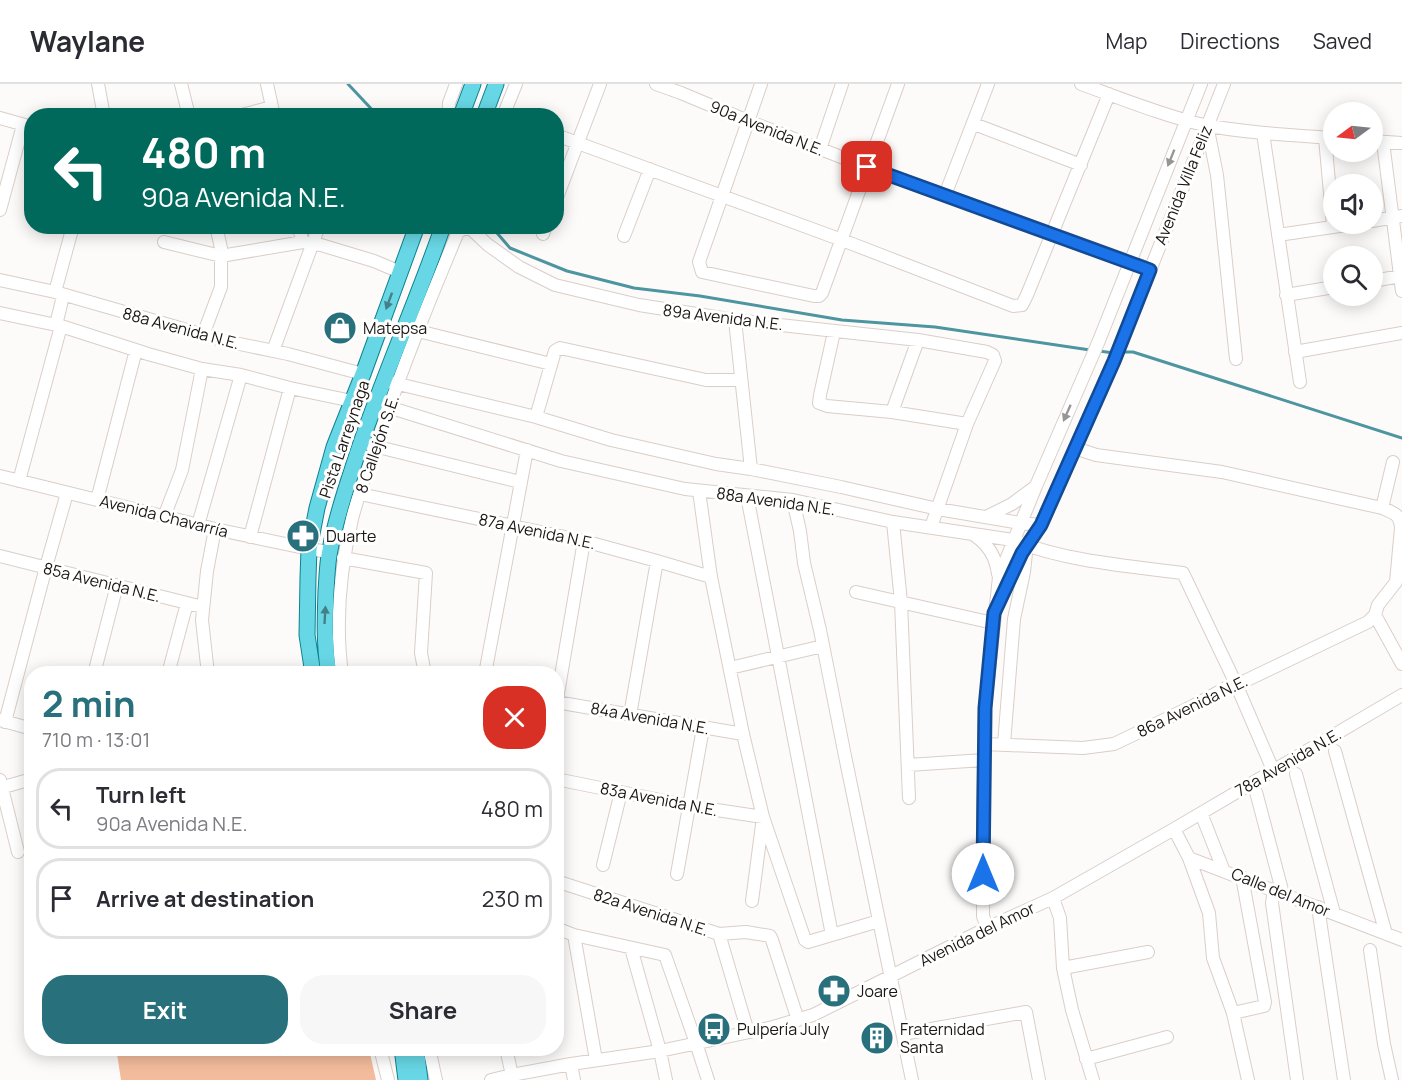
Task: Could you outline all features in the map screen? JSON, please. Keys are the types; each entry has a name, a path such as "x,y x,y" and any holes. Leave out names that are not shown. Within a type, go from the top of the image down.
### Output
{"main road":[{"path":"464,108 473,84"},
{"path":"487,108 496,84"},
{"name":"Pista Larreynaga","path":"312,666 307,625 309,549 317,508 334,447 414,234"},
{"path":"415,297 433,240 432,234"},
{"name":"Pista Larreynaga","path":"328,666 325,630 336,555 340,507 363,436 382,405 415,297 436,267 442,234"},
{"path":"352,401 354,423 363,436"},
{"path":"403,1056 405,1077"},
{"path":"417,1056 420,1080"}],"street":[{"path":"98,84 102,108"},
{"path":"181,84 187,108"},
{"path":"267,84 272,108"},
{"path":"449,108 456,84"},
{"path":"507,108 516,84"},
{"path":"564,180 600,84"},
{"name":"90a Avenida N.E.","path":"656,84 683,88 748,121 1150,270"},
{"path":"761,84 699,262 702,272 814,296 822,293 898,84"},
{"path":"820,148 842,84"},
{"path":"945,195 988,84"},
{"path":"1081,84 1207,125 1263,133 1323,138"},
{"name":"Avenida Villa Feliz","path":"987,928 983,916 985,708 999,577 1098,343 1201,84"},
{"name":"Avenida Villa Feliz","path":"994,618 1022,553 1041,525 1114,361 1224,84"},
{"path":"564,138 1017,307 1022,305 1110,94"},
{"path":"0,118 24,125"},
{"path":"974,124 1081,165"},
{"path":"1207,125 1217,175 1236,359"},
{"path":"1263,133 1300,382"},
{"path":"0,210 24,135"},
{"path":"1383,142 1402,143"},
{"path":"1383,161 1398,217 1402,291"},
{"path":"624,236 650,170"},
{"path":"1383,219 1398,217"},
{"path":"1278,235 1323,228"},
{"path":"20,481 58,326 59,294 71,234"},
{"path":"203,335 221,287 221,248 218,234"},
{"path":"303,234 308,243"},
{"path":"273,351 308,243 314,234"},
{"name":"8 Callejón S.E.","path":"390,382 418,332 436,267 457,234"},
{"name":"89a Avenida N.E.","path":"476,234 488,246 519,267 555,285 639,306 735,320 918,340 987,352 993,355 995,361 967,424"},
{"path":"164,242 221,256 308,243 374,261 400,272"},
{"path":"1383,279 1401,276"},
{"name":"88a Avenida N.E.","path":"0,280 59,294 225,341 363,374"},
{"path":"1286,295 1323,289"},
{"name":"88a Avenida N.E.","path":"0,313 58,326 202,369 241,375 352,401"},
{"path":"735,320 751,469"},
{"path":"418,332 551,364"},
{"path":"834,332 819,403 827,406 892,412 967,424 931,527"},
{"path":"1295,352 1402,333"},
{"path":"892,412 918,340"},
{"path":"536,417 555,351 560,348 706,380 740,380"},
{"path":"97,500 136,350"},
{"path":"164,517 182,470 202,369"},
{"path":"198,525 241,375"},
{"name":"88a Avenida N.E.","path":"390,382 536,417 610,440 716,464 841,487 938,509 1041,525"},
{"path":"250,537 290,388"},
{"name":"88a Avenida N.E.","path":"382,405 561,461 685,489 793,500 893,522 1013,540 1026,546 1071,557 1183,573 1236,684"},
{"name":"8 Callejón S.E.","path":"341,666 336,555 353,517 376,447 382,405"},
{"path":"363,436 376,447 520,482"},
{"path":"1075,448 1096,455 1222,472 1382,508 1396,514 1400,519 1401,528 1396,582 1377,610 1402,664"},
{"path":"486,666 527,450"},
{"path":"1382,508 1393,462"},
{"name":"Avenida Chavarría","path":"0,476 250,537 426,573 421,653 423,666"},
{"path":"986,517 1012,504 1036,486"},
{"path":"699,491 711,577 743,734 763,817 805,940 808,942 879,921"},
{"path":"24,727 3,721 45,567 68,493"},
{"name":"87a Avenida N.E.","path":"360,494 584,541 711,577"},
{"path":"747,496 832,935"},
{"path":"793,500 804,563 912,1080"},
{"path":"893,522 901,602 909,798"},
{"path":"207,666 202,620 207,571 216,529"},
{"path":"973,534 989,547 998,566 999,577"},
{"path":"563,666 584,541"},
{"path":"1004,744 1014,619 1024,572 1026,546"},
{"name":"85a Avenida N.E.","path":"0,556 203,607"},
{"path":"630,715 657,561"},
{"path":"96,666 117,585"},
{"path":"856,592 994,618"},
{"path":"170,666 187,603"},
{"name":"86a Avenida N.E.","path":"984,744 1083,748 1114,744 1368,621 1377,610"},
{"path":"730,668 823,646"},
{"path":"1236,684 1273,770"},
{"name":"78a Avenida N.E.","path":"1174,829 1402,697"},
{"name":"84a Avenida N.E.","path":"564,704 743,734"},
{"path":"677,874 703,728"},
{"path":"1335,751 1386,934"},
{"path":"908,765 984,760"},
{"path":"1296,774 1334,913"},
{"path":"18,852 1,785 24,781"},
{"name":"83a Avenida N.E.","path":"564,781 690,806 763,817"},
{"path":"603,865 621,792"},
{"path":"1256,792 1278,892 1272,903 1297,1080"},
{"path":"1202,813 1223,869"},
{"path":"752,901 763,817"},
{"path":"1174,829 1189,858 1209,913 1213,958 1233,1013 1248,1080"},
{"name":"Avenida del Amor","path":"491,1080 572,1064 660,1051 813,1015 987,928 1053,898 1174,829"},
{"name":"Calle del Amor","path":"1189,858 1223,869 1402,940"},
{"path":"1233,1013 1264,1006 1265,1002 1242,877"},
{"name":"82a Avenida N.E.","path":"564,884 719,934 746,932 770,936 798,1020"},
{"path":"1053,898 1060,918 1063,968 1072,1010 1093,1080"},
{"path":"1318,907 1344,1080"},
{"path":"564,931 665,955 708,1080"},
{"path":"719,934 748,1032"},
{"path":"574,935 596,1060"},
{"path":"631,948 666,1080"},
{"path":"1370,950 1384,1044 1392,1080"},
{"path":"1063,968 1148,952"},
{"path":"903,1034 1026,1012 1036,1080"},
{"path":"1086,1059 1167,1037"},
{"path":"382,1056 388,1080"},
{"path":"431,1056 436,1080"},
{"path":"509,1056 513,1077"},
{"path":"572,1064 574,1080"}],"shaded area":[{"path":"117,1056 371,1056 376,1080 121,1080"}],"waterway":[{"path":"348,84 370,108"},
{"path":"498,234 510,248 567,271 634,288 700,296 842,320 935,327 1090,350"},
{"path":"1099,351 1114,353"},
{"path":"1120,352 1133,352 1402,438"}],"place":[{"name":"Matepsa","path":"340,328"},
{"name":"Duarte","path":"303,536"},
{"name":"Joare","path":"834,991"},
{"name":"Pulpería July","path":"714,1029"},
{"name":"Fraternidad Santa","path":"877,1038"}],"route":[{"path":"867,167 1150,270 1114,361 1041,525 1022,553 994,613 985,708 983,874"}]}
